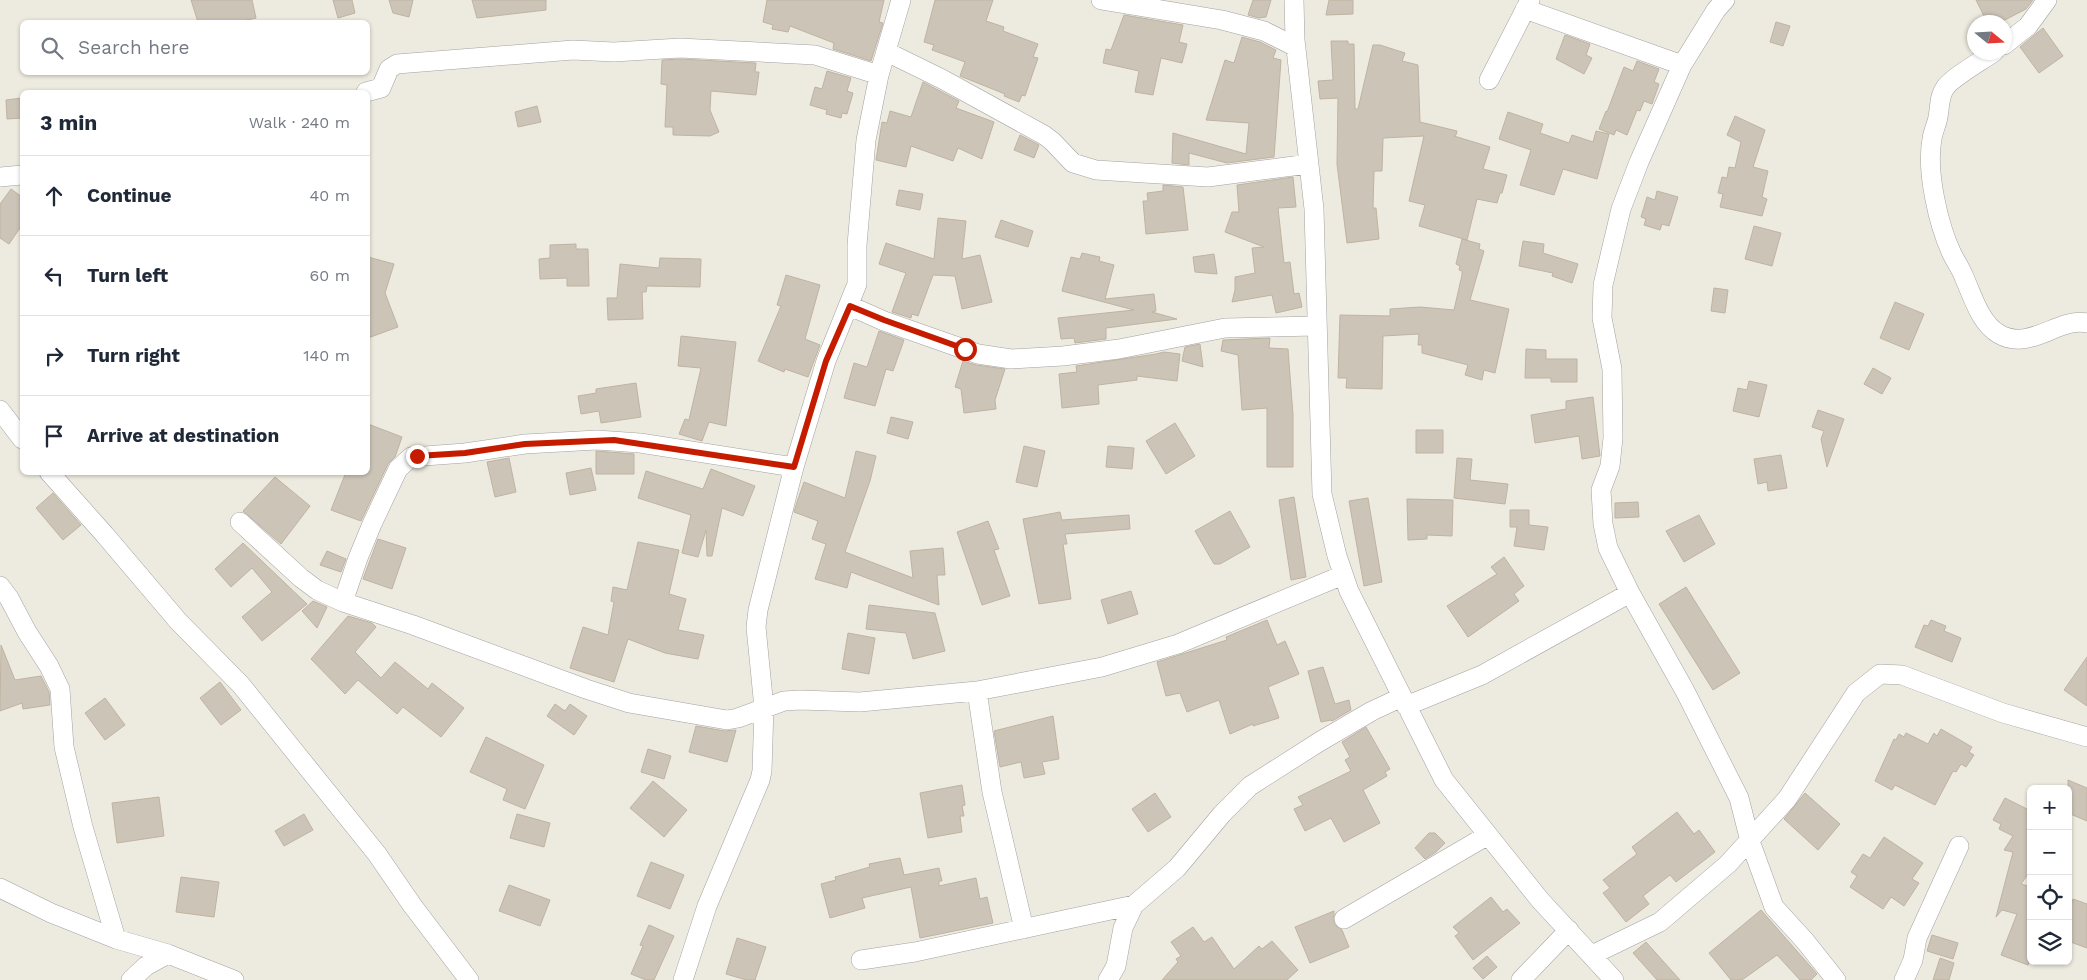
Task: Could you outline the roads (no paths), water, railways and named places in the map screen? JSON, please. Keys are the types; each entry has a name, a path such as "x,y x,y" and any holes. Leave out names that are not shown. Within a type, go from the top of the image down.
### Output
{"street":[{"path":"683,980 707,906 760,780 763,755 764,708 756,627 758,610 794,467 826,361 850,306 857,284 857,244 866,140 879,75 901,0"},
{"path":"1101,0 1222,20 1264,31 1296,48"},
{"path":"1294,0 1296,48 1314,210 1322,494 1343,575 1444,780 1540,900 1614,980"},
{"path":"1725,0 1716,10 1682,65 1620,209 1603,285 1602,318 1612,369 1613,438 1610,466 1601,490 1603,524 1608,548 1630,593 1685,691 1739,798 1750,841 1774,907 1805,941 1836,980"},
{"path":"2012,39 2028,26 2047,0"},
{"path":"1490,80 1527,5 1682,65"},
{"path":"370,91 380,88 388,70 397,64 573,50 614,52 688,48 806,54 844,63 879,75"},
{"path":"887,52 942,79 1048,138 1069,160 1083,168 1208,177 1309,164"},
{"path":"1983,60 1946,86 1941,96 1932,139 1930,160 1933,190 1952,253 1987,326 2001,335 2017,339 2035,337 2065,326 2082,322 2087,323"},
{"path":"0,177 20,175"},
{"path":"850,306 978,354 1011,359 1063,356 1119,349 1225,328 1316,326"},
{"path":"0,410 20,436"},
{"path":"343,602 358,558 398,469 411,457 465,453 525,444 597,440 640,443 794,467"},
{"path":"52,475 178,621 241,685 377,854 412,905 469,980"},
{"path":"240,522 301,578 317,590 343,602 413,625 586,690 629,703 728,720 784,701 860,702 976,691 1102,667 1178,644 1343,575"},
{"path":"0,586 10,598 60,689 64,747 83,826 116,938"},
{"path":"1108,980 1116,966 1123,928 1134,904 1177,868 1222,814 1263,776 1372,712 1482,675 1630,593"},
{"path":"1592,955 1660,922 1728,864 1787,799 1856,693 1880,674 1902,675 2003,713 2087,737"},
{"path":"976,691 992,792 1024,929"},
{"path":"1344,919 1488,835"},
{"path":"1904,980 1913,960 1917,938 1959,846"},
{"path":"0,888 51,913 116,938 168,954 234,980"},
{"path":"861,960 915,952 1134,904"},
{"path":"1522,980 1569,930"},
{"path":"131,980 146,966 168,954"}]}
